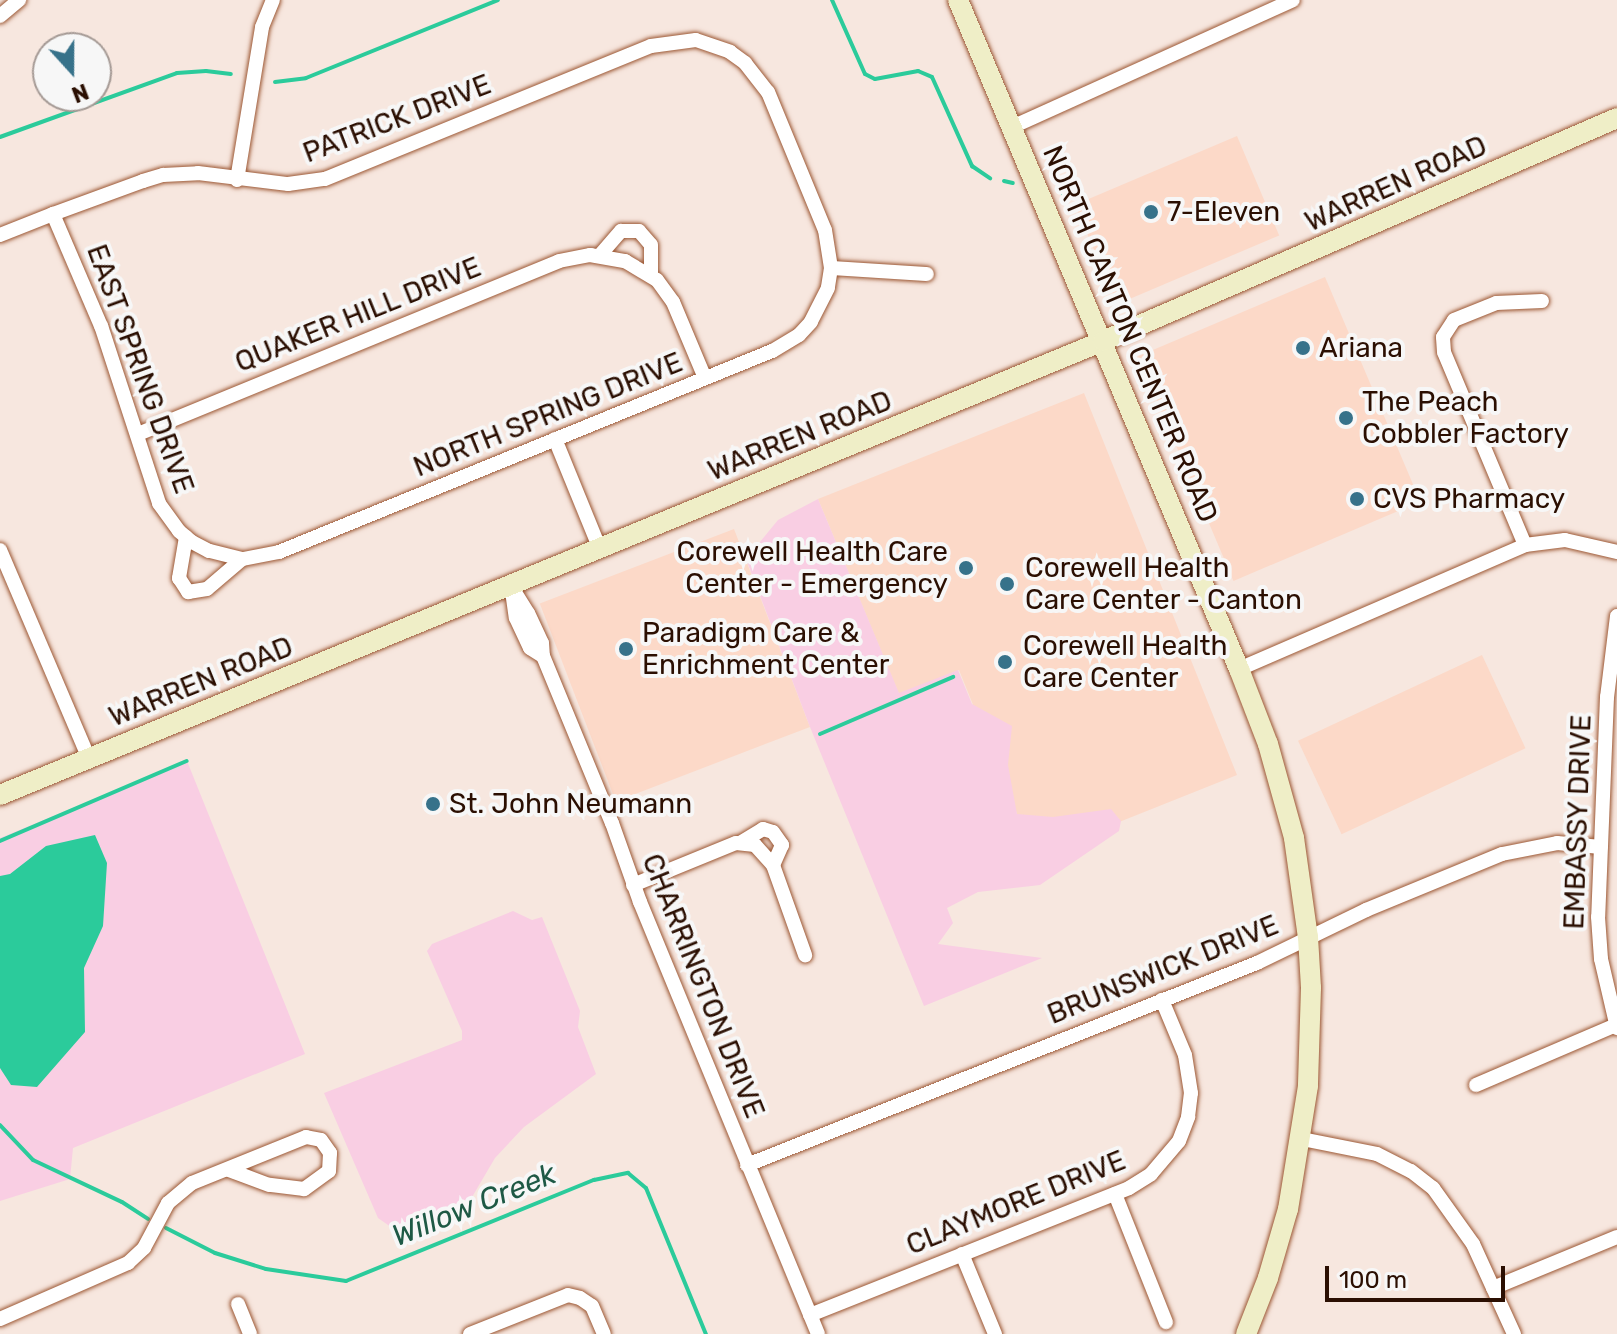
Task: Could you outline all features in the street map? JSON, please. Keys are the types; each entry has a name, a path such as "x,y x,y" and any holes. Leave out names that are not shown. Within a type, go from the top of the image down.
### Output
{"main road":[{"name":"NORTH CANTON CENTER ROAD","path":"958,0 1239,669 1268,744 1287,807 1308,937 1311,1043 1302,1139 1280,1239 1246,1334"},
{"name":"WARREN ROAD","path":"0,795 1103,341 1617,118"}],"street":[{"path":"0,16 19,0"},
{"path":"237,180 262,27 273,0"},
{"path":"1012,127 1293,0"},
{"name":"PATRICK DRIVE","path":"0,235 163,175 198,173 288,184 325,179 651,46 696,40 716,46 745,63 768,92 825,230 831,268"},
{"name":"EAST SPRING DRIVE","path":"53,214 101,326 159,503 186,537 209,551"},
{"name":"QUAKER HILL DRIVE","path":"600,255 621,231 639,231 651,245 651,276"},
{"name":"QUAKER HILL DRIVE","path":"138,434 559,261 600,255 625,261 651,276 673,302 705,378"},
{"path":"831,268 927,274"},
{"name":"NORTH SPRING DRIVE","path":"209,551 242,559 279,552 772,351 799,335 822,305 831,268"},
{"path":"1525,545 1444,352 1443,337 1454,320 1496,303 1542,301"},
{"path":"555,439 600,549"},
{"name":"NORTH SPRING DRIVE","path":"186,537 179,578 188,592 207,589 242,559"},
{"path":"1239,669 1525,545 1565,540 1617,552"},
{"path":"0,550 89,759"},
{"name":"CHARRINGTON DRIVE","path":"511,586 542,643 543,656 633,885 818,1334"},
{"name":"EMBASSY DRIVE","path":"1616,1027 1601,959 1598,917 1607,697 1617,616"},
{"path":"633,885 740,843 761,849 773,865 805,955"},
{"name":"BRUNSWICK DRIVE","path":"747,1165 1276,955 1308,937 1513,850 1557,843 1601,847"},
{"path":"1601,959 1617,958"},
{"name":"CLAYMORE DRIVE","path":"810,1315 1115,1194 1142,1181 1163,1163 1179,1141 1188,1117 1190,1070 1162,1000"},
{"path":"1476,1085 1616,1027"},
{"path":"0,1319 128,1263 144,1248 174,1196 202,1178 229,1170 306,1137 321,1140 330,1153 329,1171 304,1189 269,1185 229,1170"},
{"path":"1302,1139 1377,1154 1422,1179 1461,1223 1514,1334"},
{"path":"1115,1194 1166,1322"},
{"path":"1493,1288 1617,1237"},
{"path":"962,1254 995,1334"},
{"path":"470,1334 558,1297 580,1298 592,1306 604,1334"},
{"path":"238,1304 250,1334"}],"shaded area":[{"path":"1237,136 1279,235 1117,304 1075,205"},
{"path":"1325,277 1420,502 1233,581 1138,356"},
{"name":"Corewell Health Care Center - Canton","path":"1084,393 1237,775 1034,856 959,670 899,694 818,499"},
{"path":"818,499 899,693 958,670 972,704 1012,726 1008,765 1017,814 1053,817 1111,809 1121,821 1119,831 1040,885 978,892 947,908 953,923 938,944 1042,958 924,1006 810,727 746,559 778,520"},
{"path":"734,529 810,727 616,801 540,604"},
{"path":"1482,655 1526,748 1342,834 1298,741"},
{"path":"187,761 305,1054 73,1148 70,1179 0,1201 0,838"},
{"path":"95,835 107,863 103,926 84,968 85,1032 37,1087 11,1085 0,1068 0,876 10,874 46,846"},
{"path":"513,911 532,920 542,917 580,1011 578,1027 596,1074 524,1127 495,1158 465,1209 398,1232 378,1218 324,1093 462,1040 462,1031 427,951 432,944"}],"waterway":[{"path":"275,82 306,78 498,0"},
{"path":"832,0 865,74 875,79 918,71 932,77 972,166 990,178"},
{"path":"0,137 177,73 206,71 231,74"},
{"path":"1004,181 1013,183"},
{"path":"820,734 953,677"},
{"path":"0,841 187,761"},
{"name":"Willow Creek","path":"0,1125 33,1160 122,1202 148,1219"},
{"name":"Willow Creek","path":"166,1228 215,1253 266,1269 346,1281 594,1180 628,1173 646,1188 706,1334"}],"place":[{"name":"7-Eleven","path":"1151,212"},
{"name":"Ariana","path":"1303,348"},
{"name":"The Peach Cobbler Factory","path":"1346,418"},
{"name":"CVS Pharmacy","path":"1357,499"},
{"name":"Corewell Health Care Center - Emergency","path":"966,568"},
{"name":"Corewell Health Care Center - Canton","path":"1007,584"},
{"name":"Paradigm Care & Enrichment Center","path":"626,649"},
{"name":"Corewell Health Care Center","path":"1005,662"},
{"name":"St. John Neumann","path":"433,804"}]}
